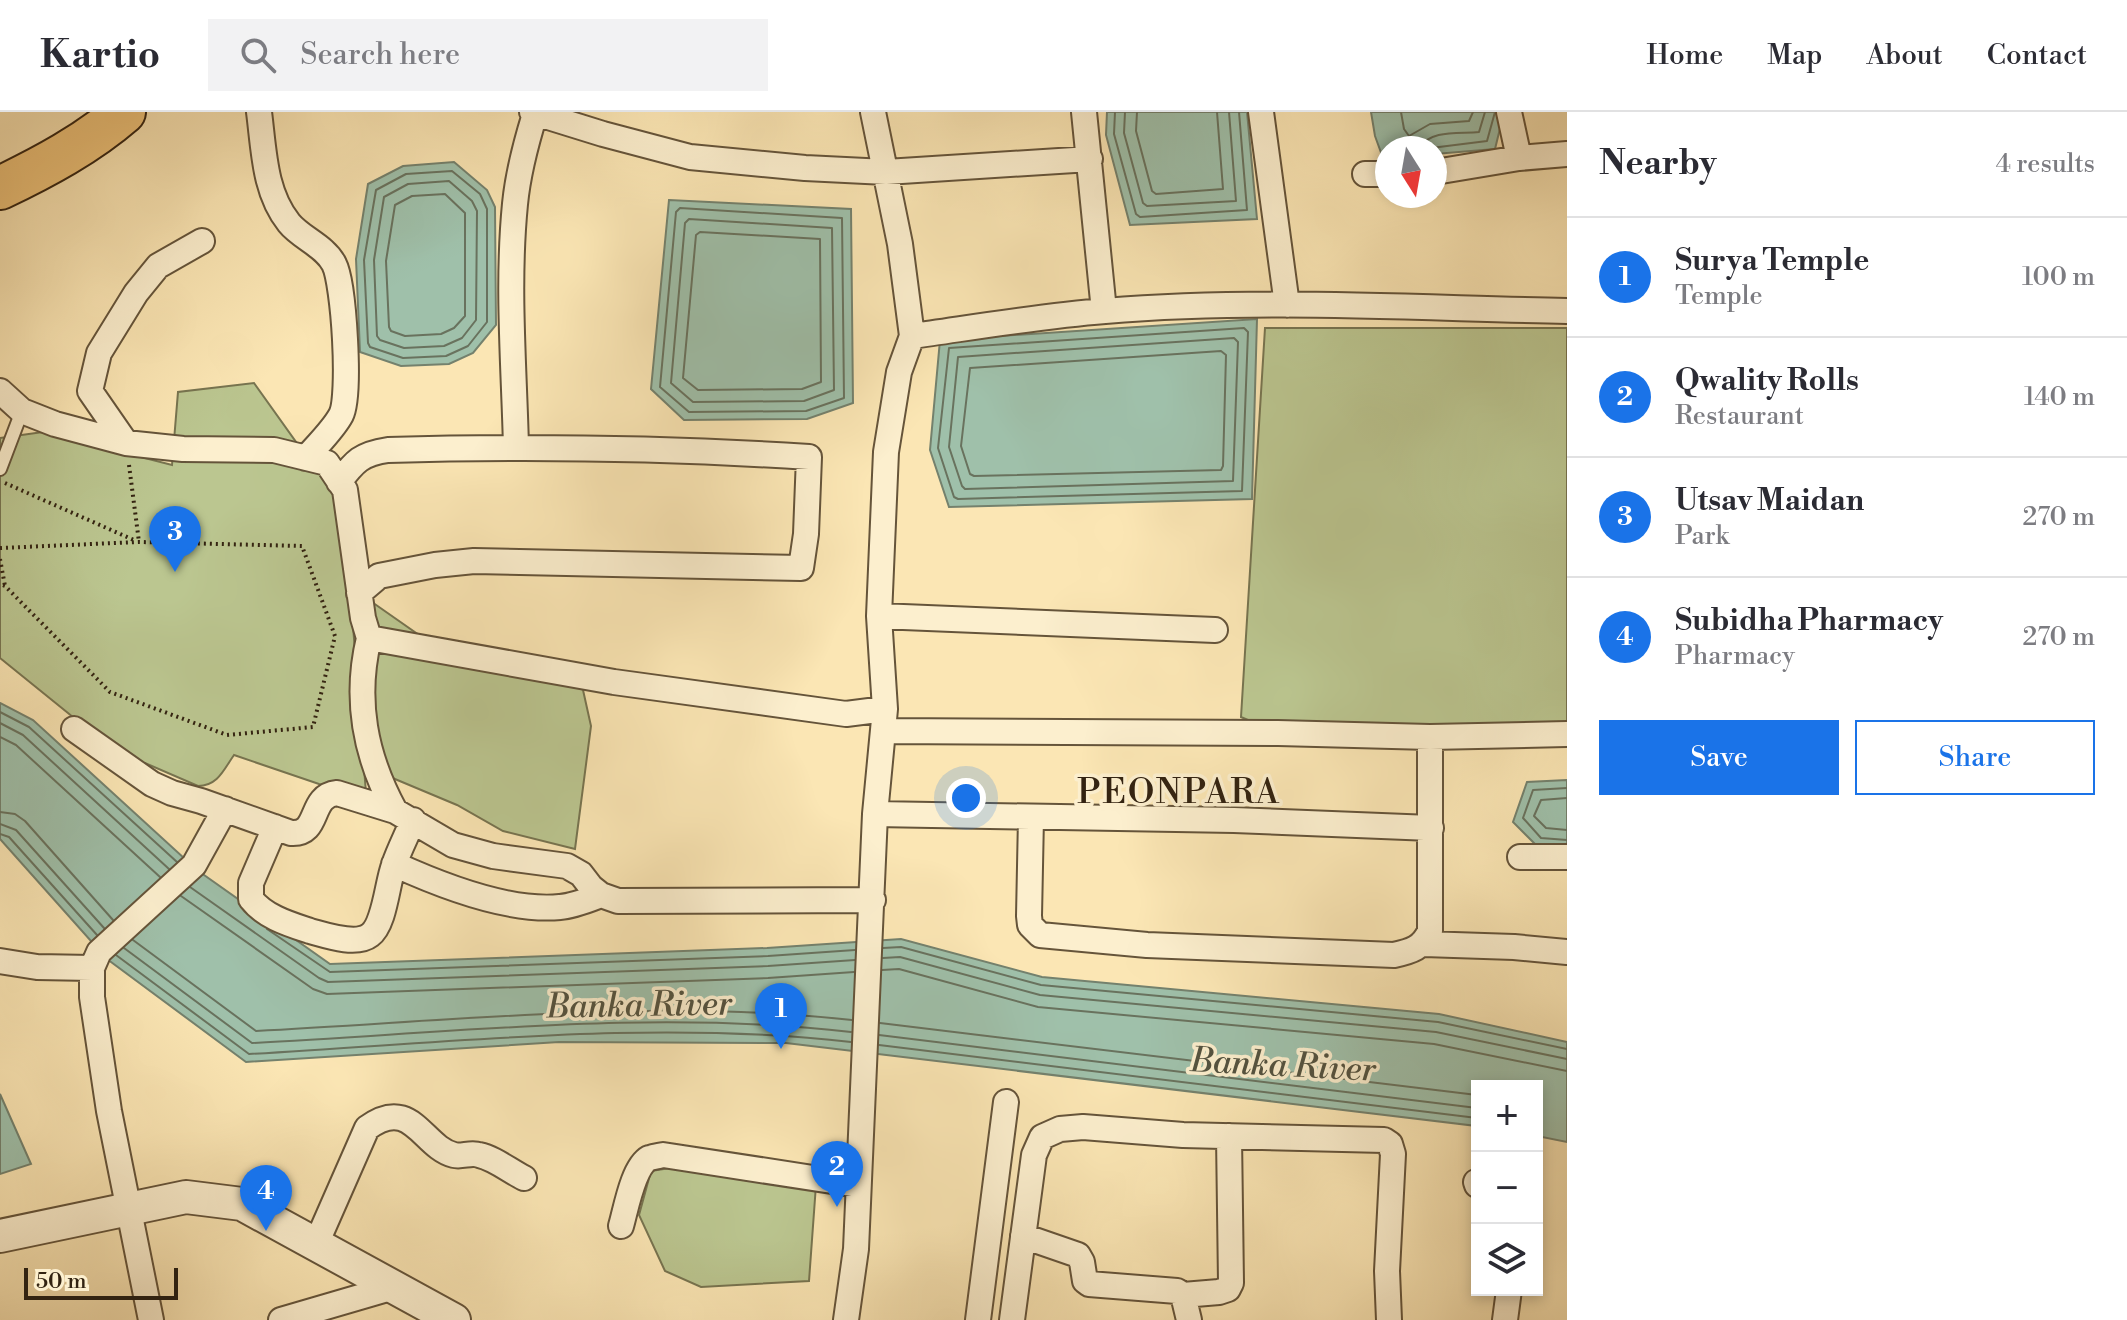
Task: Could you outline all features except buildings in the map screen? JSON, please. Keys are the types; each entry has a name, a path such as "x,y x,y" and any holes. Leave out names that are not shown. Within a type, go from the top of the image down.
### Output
{"highway":[{"path":"0,188 37,171 89,140 124,112"}],"street":[{"path":"259,112 272,194 289,224 334,262 342,291 346,393 341,415 306,458"},
{"path":"846,1320 856,1249 875,814 884,720 879,616 886,452 899,372 912,336 900,244 873,112"},
{"path":"1084,112 1104,311"},
{"path":"1261,112 1287,305"},
{"path":"1509,112 1519,158"},
{"path":"516,447 512,276 515,203 533,113 580,118 690,157 886,172 1090,159"},
{"path":"1447,170 1567,154"},
{"path":"126,443 90,391 99,353 136,293 158,266 202,241"},
{"path":"912,336 1104,311 1287,305 1567,311"},
{"path":"0,391 22,411 55,424 126,443 183,449 274,450 327,463 345,490 359,593 369,638 362,668 369,754 379,782 404,816 376,928 369,937 357,940 322,934 272,916 256,905 249,891 275,827"},
{"path":"339,482 353,463 368,453 388,450 516,447 693,450 809,457 806,534 801,568 474,561 379,576 359,593"},
{"path":"879,616 1215,630"},
{"path":"369,638 614,682 884,720 1430,737 1567,734"},
{"path":"74,729 152,784 301,834 309,829 320,800 327,794 345,795 404,816 453,845 493,856 567,866 581,874 601,895 618,901 873,900"},
{"path":"1424,944 1430,931 1430,737"},
{"path":"0,961 37,967 96,960 194,865 225,809"},
{"path":"875,814 1234,820 1431,828"},
{"path":"1031,817 1029,916 1030,925 1040,935 1147,945 1394,955 1411,952 1424,944 1567,952"},
{"path":"1520,857 1567,857"},
{"path":"394,864 456,890 538,907 562,907 601,895"},
{"path":"96,960 92,997 109,1111 151,1320"},
{"path":"978,1320 1006,1102"},
{"path":"316,1244 367,1128 380,1119 397,1117 412,1123 454,1155 477,1154 524,1178"},
{"path":"1012,1320 1034,1155 1042,1137 1060,1129 1083,1127 1229,1136 1376,1139 1390,1144 1393,1154 1387,1271 1389,1320"},
{"path":"1023,1236 1078,1255 1085,1281 1089,1284 1177,1291 1183,1295 1228,1289 1231,1283 1229,1136"},
{"path":"621,1226 641,1167 650,1158 663,1155 858,1185"},
{"path":"0,1236 186,1197 242,1204 454,1320"},
{"path":"281,1320 394,1287"},
{"path":"1183,1295 1189,1320"},
{"path":"1505,1320 1508,1296"}],"lane":[{"path":"0,469 22,411"}],"path":[{"path":"126,443 139,542"},
{"path":"0,481 139,542"},
{"path":"0,548 139,542 302,546 335,636 313,727 227,735 110,692 3,585 0,559"}],"green space":[{"path":"1265,328 1567,328 1567,729 1278,733 1241,717"},
{"path":"254,383 314,467 343,497 366,793 319,784 234,755 216,780 198,786 145,763 131,764 0,658 0,438 43,432 172,465 178,392"},
{"path":"359,593 442,651 542,667 583,690 591,726 575,849 503,831 457,805 371,769"},
{"path":"715,1161 817,1171 809,1281 701,1287 665,1271 639,1215 651,1171"}],"water":[{"path":"1107,112 1247,112 1257,219 1130,225 1106,135"},
{"path":"1371,112 1504,112 1495,149 1447,153 1447,136 1375,136"},
{"path":"454,162 487,190 495,207 496,325 473,353 449,364 401,366 360,352 356,259 368,184 403,166"},
{"path":"669,200 851,209 853,403 807,419 684,420 651,389"},
{"path":"1257,319 1252,499 949,507 930,450 940,340"},
{"name":"Banka River","path":"0,703 33,720 197,870 330,964 767,948 901,939 1042,977 1439,1014 1567,1042 1567,1142 1543,1137 1543,1080 1471,1080 1471,1125 786,1043 559,1042 246,1062 107,959 0,839"},
{"path":"1567,780 1567,848 1537,846 1513,822 1527,782"},
{"path":"0,1094 31,1164 0,1174"}],"place":[{"name":"Utsav Maidan","path":"175,572"},
{"name":"Surya Temple","path":"781,1049"},
{"name":"Qwality Rolls","path":"837,1207"},
{"name":"Subidha Pharmacy","path":"266,1231"}],"district":[{"name":"PEONPARA","path":"1179,791"}]}
